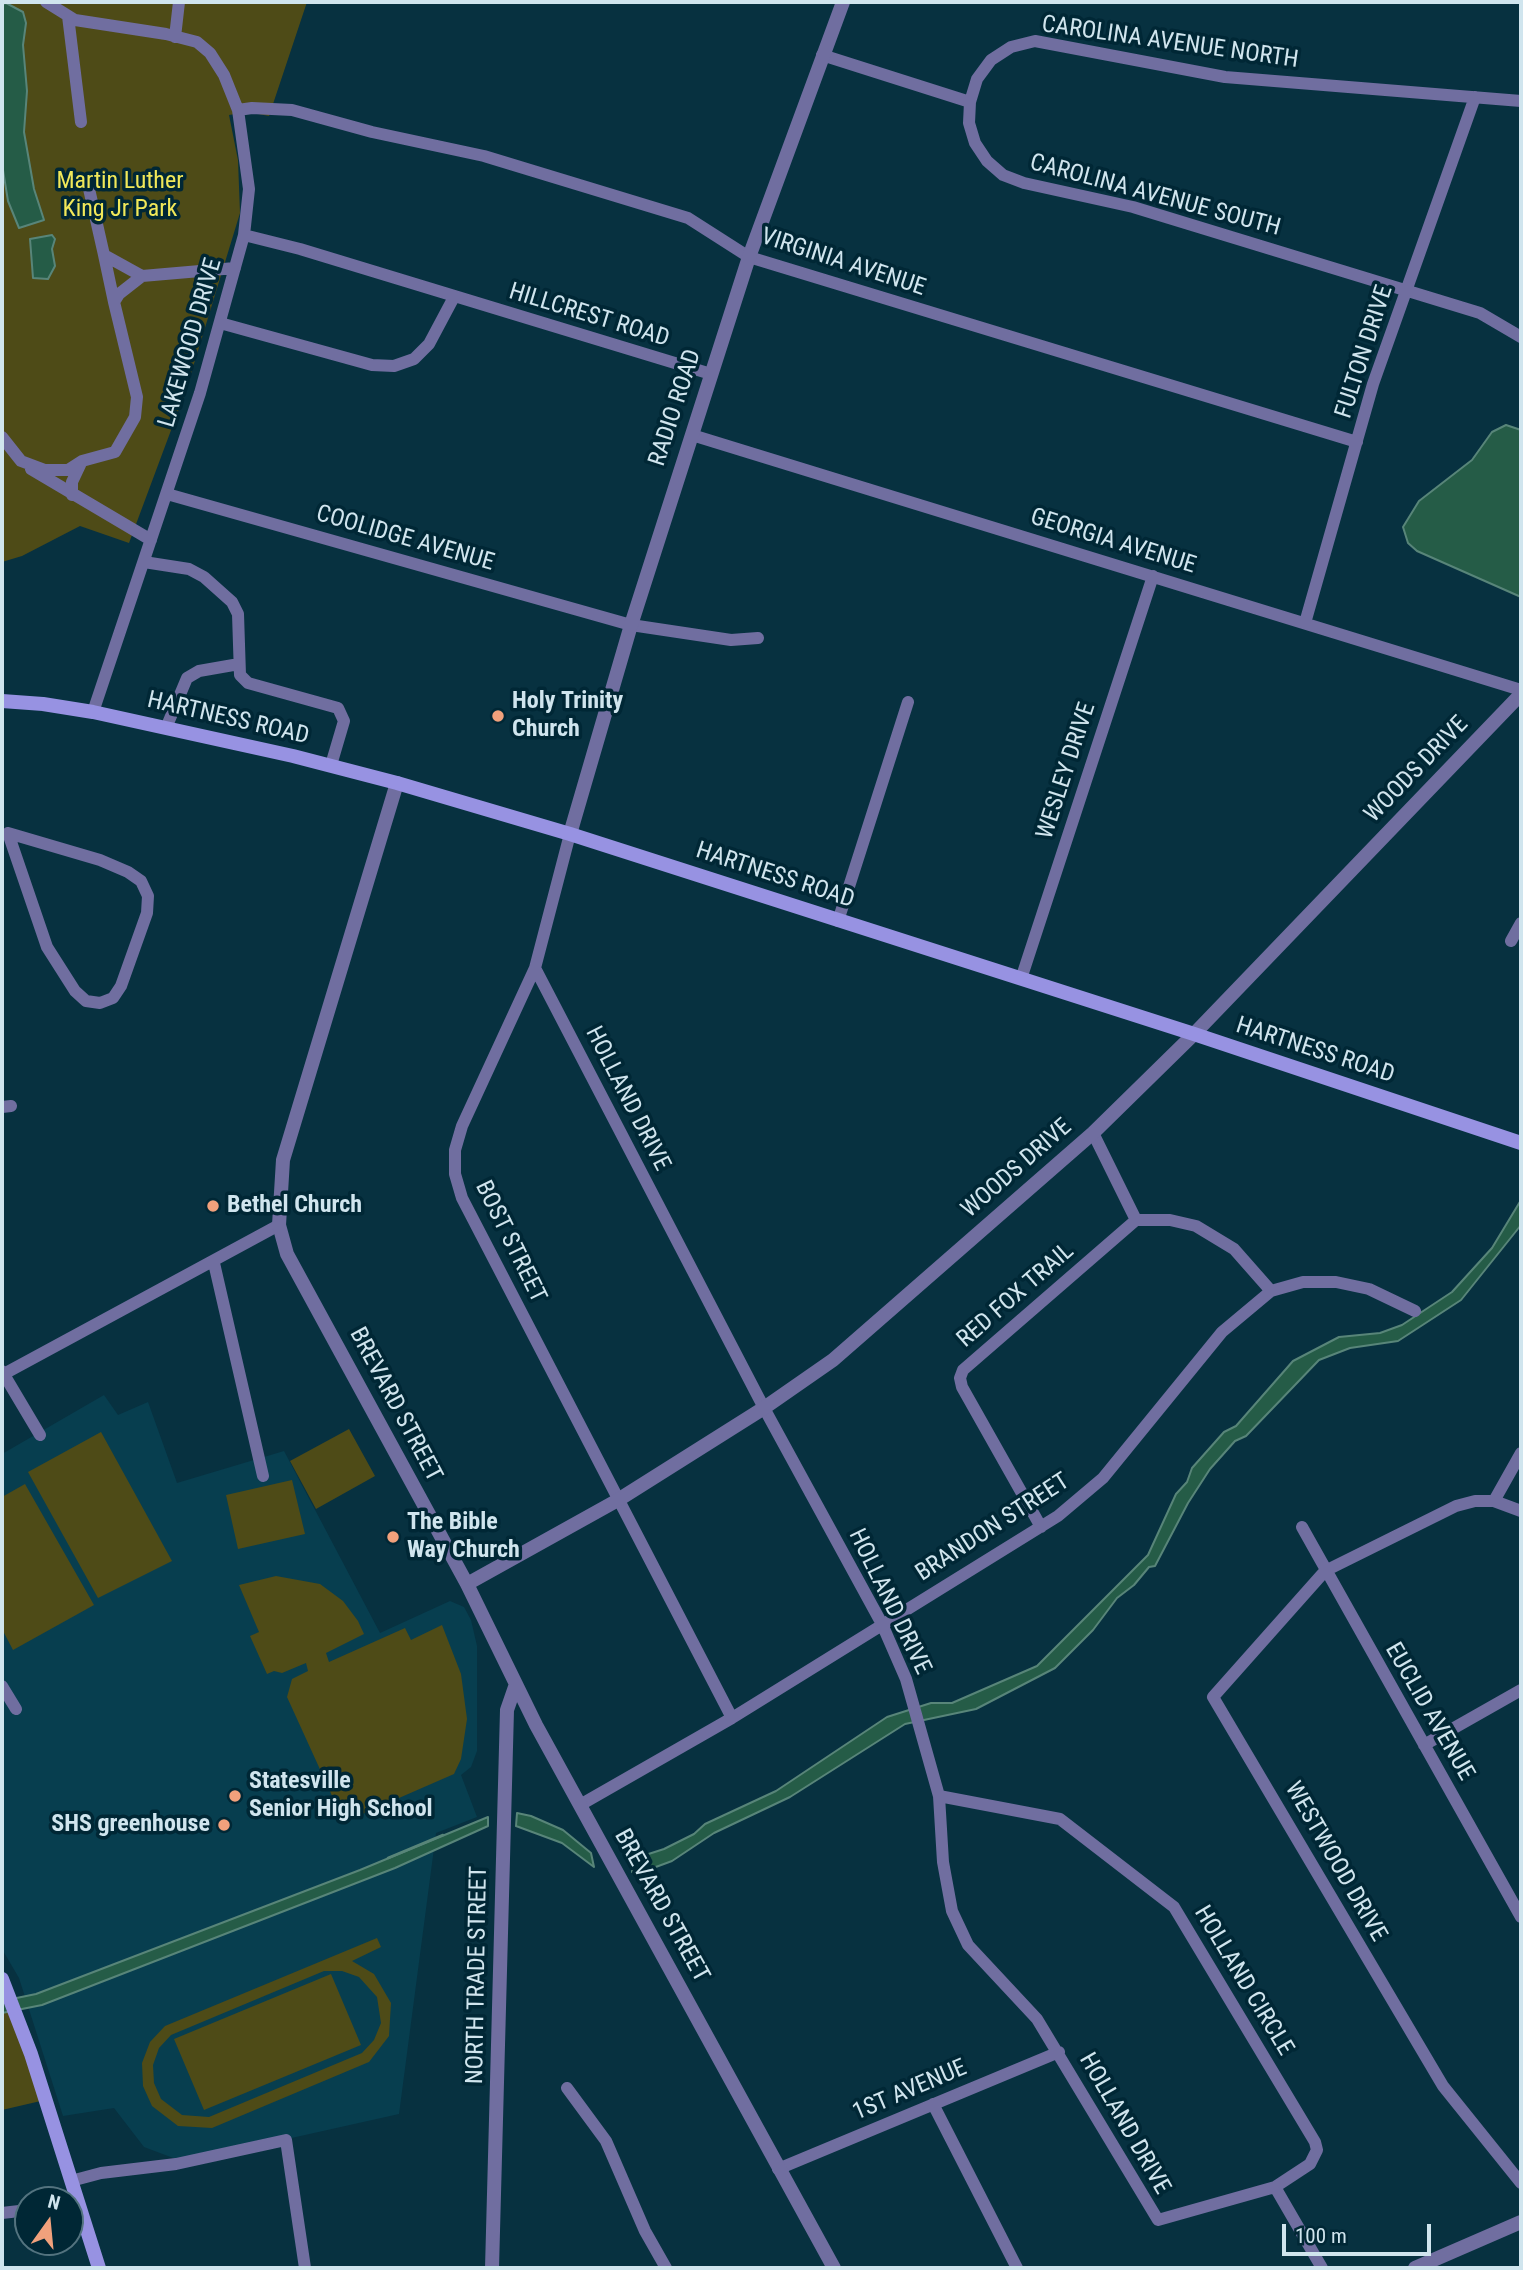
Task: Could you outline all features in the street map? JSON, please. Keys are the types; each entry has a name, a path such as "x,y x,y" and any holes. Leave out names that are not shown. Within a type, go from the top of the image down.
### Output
{"main road":[{"name":"HARTNESS ROAD","path":"2,701 93,712 331,765 397,783 570,834 1194,1034 1521,1143"},
{"path":"2,1979 31,2054 72,2186"},
{"path":"84,2229 99,2268"}],"street":[{"name":"LAKEWOOD DRIVE","path":"46,2 68,16 93,24 197,42 210,53 224,75 238,110 249,188 244,235 220,323 167,494 93,712"},
{"path":"175,37 179,2"},
{"name":"RADIO ROAD","path":"570,834 631,625 749,257 842,2"},
{"path":"68,16 81,122"},
{"name":"CAROLINA AVENUE NORTH","path":"970,102 977,79 991,60 1011,47 1035,41 1225,77 1521,101"},
{"path":"822,55 970,102"},
{"name":"FULTON DRIVE","path":"1305,623 1373,384 1475,97"},
{"name":"CAROLINA AVENUE SOUTH","path":"970,102 970,123 975,143 987,161 1003,174 1024,183 1144,210 1480,313 1521,337"},
{"name":"VIRGINIA AVENUE","path":"238,110 292,110 372,132 484,156 688,218 749,257 1357,442"},
{"path":"21,461 45,470 68,470 82,461 115,452 135,417 137,397 87,180"},
{"name":"HILLCREST ROAD","path":"244,235 300,249 711,374"},
{"path":"104,255 142,276"},
{"path":"114,302 119,294 142,276 235,268"},
{"path":"220,323 372,365 394,366 414,359 429,344 454,297"},
{"name":"GEORGIA AVENUE","path":"692,435 1521,692"},
{"path":"2,437 21,461 72,495 151,540"},
{"path":"72,495 72,482 82,461"},
{"name":"COOLIDGE AVENUE","path":"167,494 631,625 731,640 758,638"},
{"path":"144,562 189,569 204,577 232,602 238,614 240,675 248,684 333,705 341,711 344,720 331,765"},
{"name":"WESLEY DRIVE","path":"1021,979 1153,576"},
{"path":"166,728 187,678 199,671 239,664"},
{"name":"WOODS DRIVE","path":"467,1584 618,1500 764,1408 833,1360 1093,1133 1194,1034 1521,692"},
{"path":"838,921 908,702"},
{"name":"BREVARD STREET","path":"397,783 286,1150 279,1193 279,1225 287,1254 467,1584 580,1805 834,2268"},
{"path":"5,833 100,860 141,881 148,896 147,913 121,986 113,998 100,1003 86,1001 75,991 47,947 5,833"},
{"name":"BOST STREET","path":"570,834 535,968 462,1126 455,1150 455,1174 462,1198 732,1718"},
{"path":"1511,941 1521,923"},
{"name":"HOLLAND DRIVE","path":"535,968 764,1408 882,1624 906,1679 939,1796 946,1887 958,1929 968,1945 1037,2019 1158,2220 1275,2187"},
{"path":"1093,1133 1136,1220 1170,1220 1196,1226 1234,1249 1271,1291 1303,1282 1336,1282 1369,1289 1415,1311"},
{"name":"RED FOX TRAIL","path":"1041,1527 962,1387 960,1378 963,1370 1136,1220"},
{"path":"40,1435 2,1374 214,1263 279,1225"},
{"path":"214,1263 263,1476"},
{"name":"BRANDON STREET","path":"580,1805 732,1718 1075,1504 1102,1478 1222,1332 1271,1291"},
{"path":"1494,1501 1521,1453"},
{"path":"1325,1571 1457,1506 1475,1501 1494,1501 1521,1511"},
{"name":"EUCLID AVENUE","path":"1302,1527 1521,1917"},
{"name":"WESTWOOD DRIVE","path":"1325,1571 1213,1697 1443,2085 1521,2183"},
{"name":"NORTH TRADE STREET","path":"492,2268 507,1710 516,1684"},
{"path":"2,1686 16,1709"},
{"path":"1424,1745 1521,1690"},
{"name":"HOLLAND CIRCLE","path":"939,1796 1060,1819 1174,1907 1315,2142 1317,2150 1310,2164 1275,2187"},
{"name":"1ST AVENUE","path":"778,2169 1059,2052"},
{"path":"567,2088 606,2141 645,2231 666,2268"},
{"path":"933,2104 1017,2268"},
{"path":"71,2181 101,2173 176,2164 286,2140 305,2268"},
{"path":"1275,2187 1322,2268"},
{"path":"1415,2268 1521,2222"}],"shaded area":[{"path":"6,3 23,12 26,23 23,45 27,91 24,132 34,189 44,220 19,228 8,201 2,164 2,4"},
{"path":"52,235 55,239 52,249 55,266 48,279 33,278 30,239"},
{"path":"1506,425 1521,430 1521,597 1417,551 1408,543 1403,527 1419,501 1472,460 1492,432"},
{"path":"1521,1200 1521,1225 1461,1300 1398,1341 1350,1348 1319,1360 1246,1436 1235,1441 1210,1469 1188,1503 1155,1566 1149,1567 1134,1585 1117,1598 1093,1630 1055,1668 976,1709 905,1724 790,1797 714,1833 672,1861 645,1871 632,1872 633,1859 664,1849 694,1834 705,1824 776,1791 887,1717 931,1703 952,1703 1037,1666 1148,1555 1176,1494 1187,1482 1192,1468 1224,1432 1236,1426 1293,1361 1339,1337 1380,1333 1402,1325 1452,1292 1492,1248"},
{"name":"Statesville Senior High School","path":"104,1395 118,1415 148,1402 177,1483 284,1451 380,1633 450,1601 464,1607 471,1620 477,1646 477,1751 471,1767 461,1775 477,1817 436,1833 399,2114 184,2162 144,2147 114,2108 63,2116 19,1978 2,1949 2,1454"},
{"path":"517,1813 563,1830 591,1853 594,1867 562,1843 516,1826"},
{"path":"488,1817 488,1826 395,1868 42,2005 2,2013 2,2001 36,1994 360,1870"}],"green space":[{"name":"Martin Luther King Jr Park","path":"2,2 307,2 269,116 248,112 229,115 238,160 240,213 186,390 129,543 80,526 22,556 2,562"},
{"path":"349,1429 375,1476 316,1509 290,1461"},
{"path":"101,1432 172,1561 98,1598 28,1472"},
{"path":"292,1480 305,1534 238,1549 226,1495"},
{"path":"25,1484 94,1605 13,1650 2,1629 2,1497"},
{"path":"276,1576 320,1584 343,1601 358,1621 364,1634 326,1653 329,1662 405,1628 411,1640 442,1625 461,1674 467,1719 461,1759 454,1774 344,1822 287,1697 292,1679 308,1671 306,1663 282,1673 274,1671 267,1674 250,1636 259,1632 239,1585"},
{"path":"377,1938 381,1947 352,1961 374,1974 391,2003 389,2036 369,2062 212,2128 178,2126 152,2106 143,2086 142,2063 150,2042 165,2026","holes":["324,1971 342,1971 359,1977 377,1997 381,2023 374,2040 362,2053 209,2117 182,2115 161,2099 154,2083 153,2065 159,2048 171,2035"]},
{"path":"331,1974 361,2045 204,2110 174,2039"},
{"path":"2,1998 45,2100 2,2110"}],"waterway":[{"path":"388,1858 443,1835"}],"place":[{"name":"Holy Trinity Church","path":"498,716"},
{"name":"Bethel Church","path":"213,1206"},
{"name":"The Bible Way Church","path":"393,1537"},
{"name":"Statesville Senior High School","path":"235,1796"},
{"name":"SHS greenhouse","path":"224,1825"}]}
